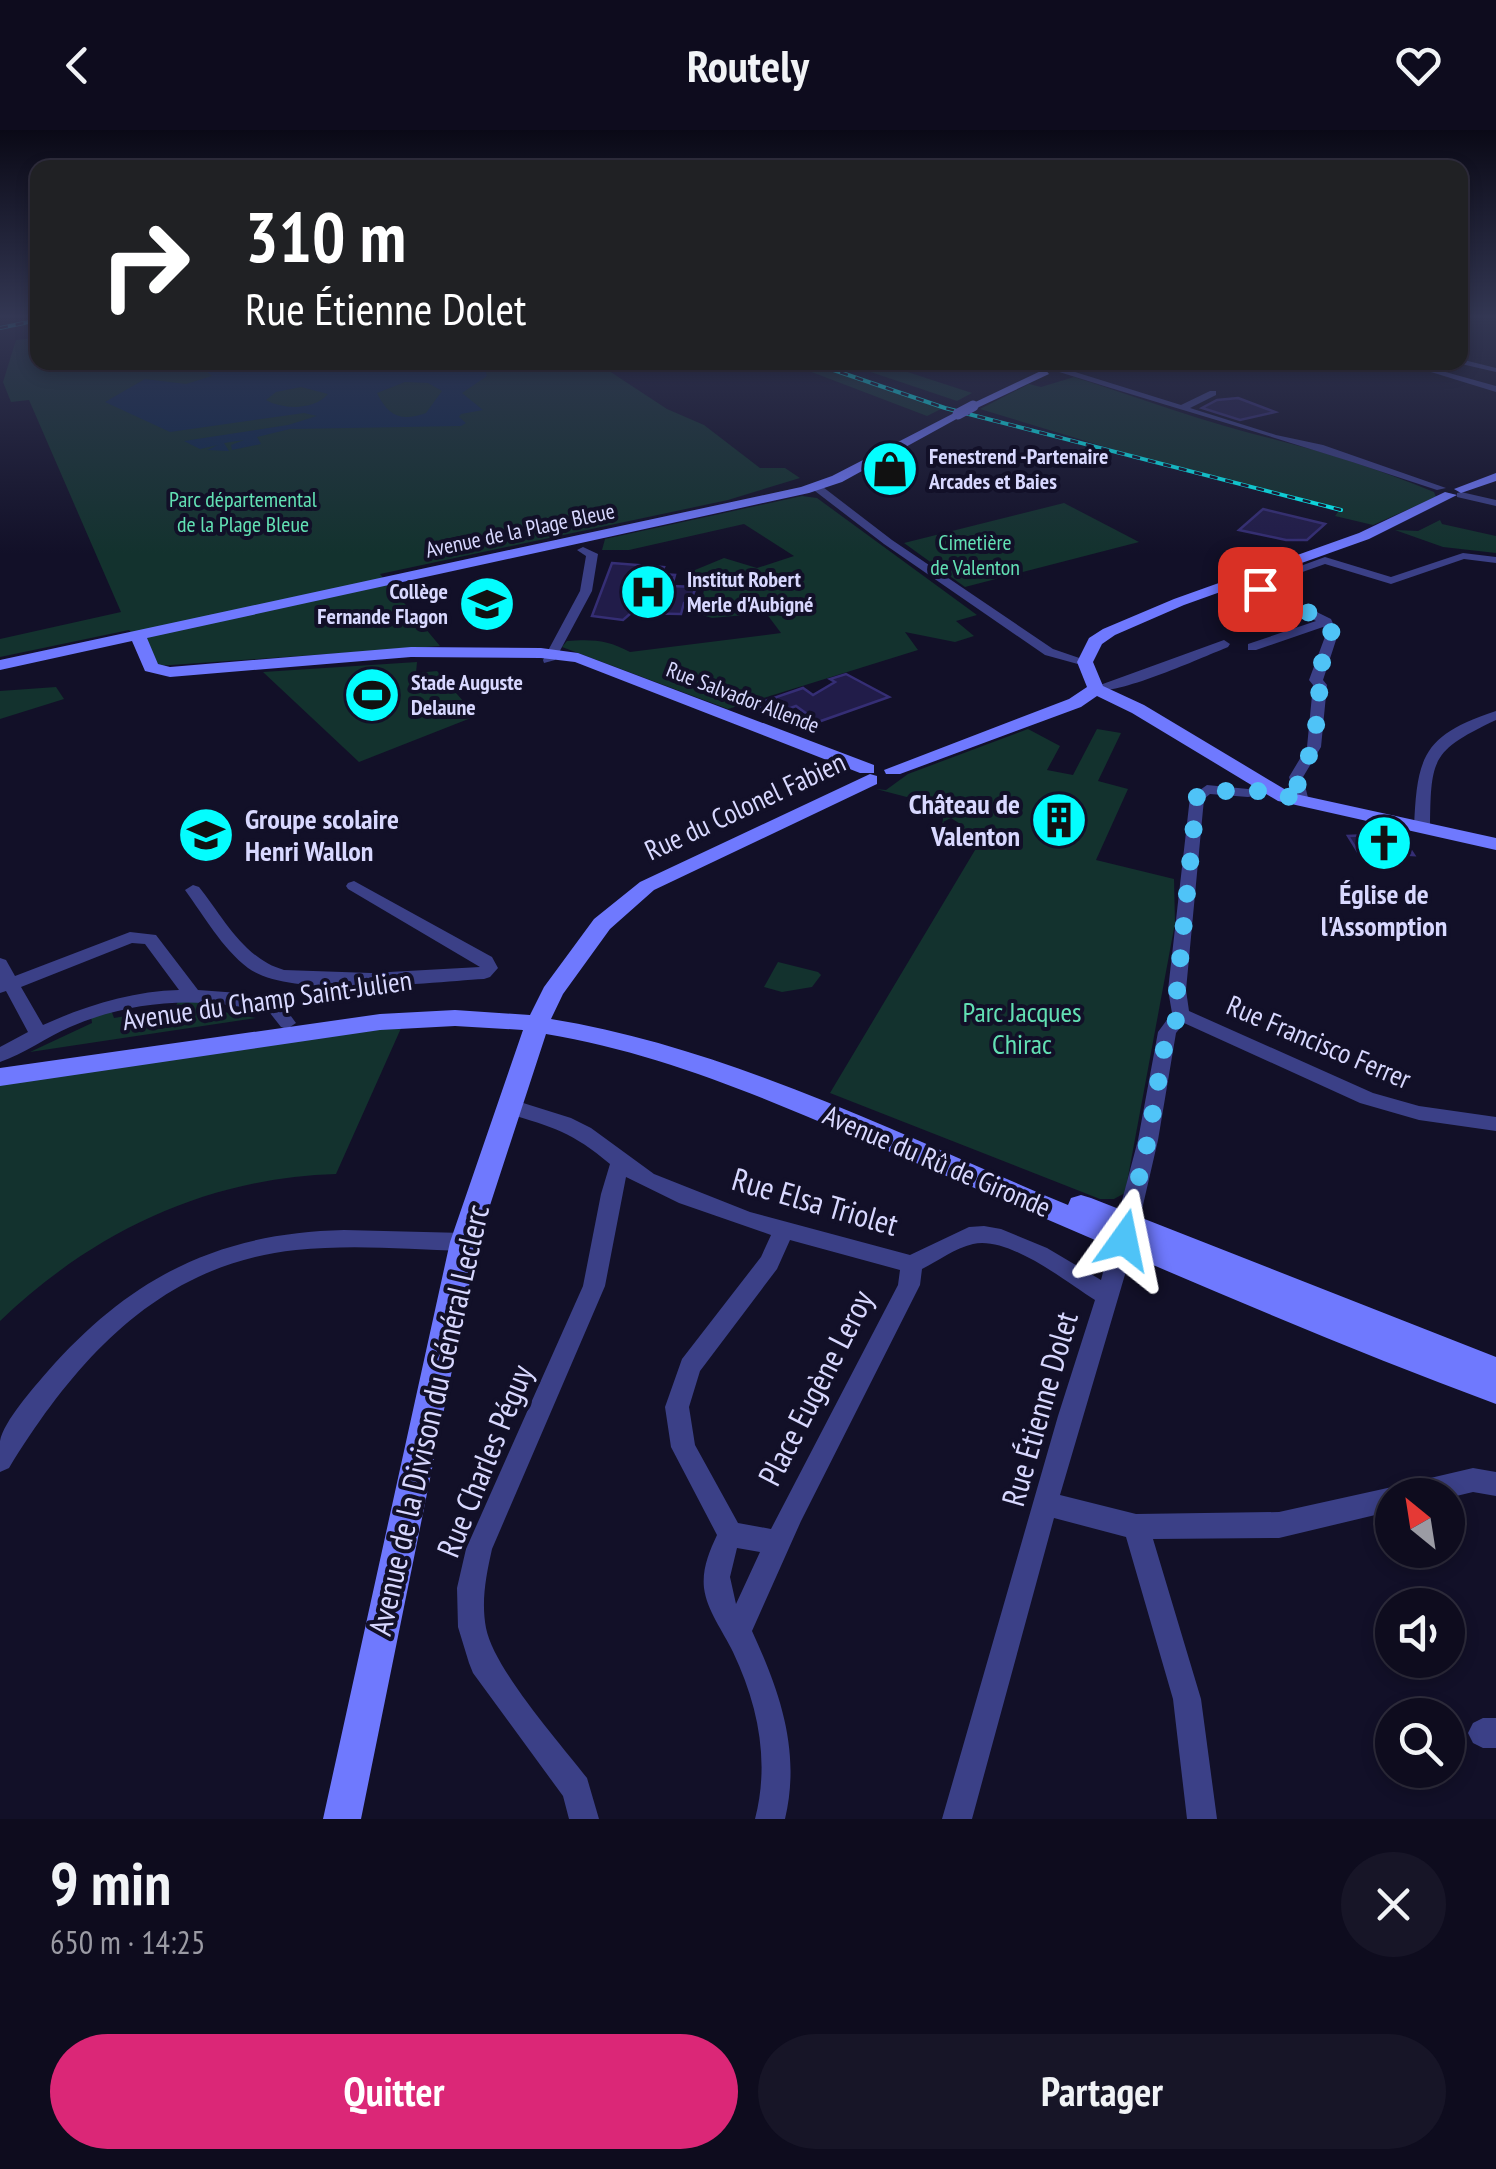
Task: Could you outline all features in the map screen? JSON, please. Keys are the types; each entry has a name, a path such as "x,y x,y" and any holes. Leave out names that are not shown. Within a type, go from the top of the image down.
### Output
{"street":[{"name":"Avenue de la Plage Bleue","path":"0,665 815,486 994,396"},
{"path":"1143,396 1320,446 1496,503"},
{"path":"1182,408 1207,396"},
{"path":"1496,477 1453,492 1392,524 1286,568 1109,632 1095,641 1085,662 1096,689 1128,704 1269,789 1302,802 1496,844"},
{"path":"815,486 888,542 1048,652 1085,662"},
{"path":"550,657 586,591 592,554 583,550"},
{"path":"1302,802 1296,778 1314,747 1320,685 1316,680 1332,634 1328,622 1257,586 1286,568 1331,560 1391,581 1463,556 1496,560"},
{"path":"1252,647 1328,622"},
{"name":"Rue Salvador Allende","path":"138,636 150,667 158,671 380,656 550,657 603,668 868,774"},
{"path":"1096,689 1113,687 1224,644"},
{"name":"Rue du Colonel Fabien","path":"539,1020 584,946 637,893 656,880 868,774 890,780 895,775 893,770 1074,703 1096,689"},
{"path":"1422,828 1428,756 1443,742 1496,715"},
{"name":"Rue Étienne Dolet","path":"958,1819 1125,1231 1148,1140 1167,1032 1181,1014 1177,990 1197,796 1206,789 1248,793 1269,789"},
{"path":"193,890 248,958 268,972 302,980 484,973 489,968 486,961 354,886"},
{"path":"6,986 130,937 150,939 192,993"},
{"path":"0,964 6,986 38,1032"},
{"path":"241,997 268,972"},
{"path":"0,1055 38,1032 86,1012 192,993 241,997 276,1008 279,1029"},
{"name":"Rue Francisco Ferrer","path":"1181,1014 1367,1098 1419,1113 1496,1124"},
{"name":"Avenue du Champ Saint-Julien","path":"0,1073 279,1029 432,1018 539,1020"},
{"name":"Avenue de la Divison du Général Leclerc","path":"342,1819 464,1242 539,1020"},
{"name":"Avenue du Rû de Gironde","path":"539,1020 664,1040 1027,1187 1496,1390"},
{"name":"Avenue du Champ Saint-Julien","path":"0,1073 28,1073 279,1029"},
{"name":"Rue Elsa Triolet","path":"509,1108 542,1113 566,1124 596,1141 620,1164 690,1199 785,1229 912,1264 972,1235 992,1234 1018,1244 1106,1294"},
{"name":"Rue Charles Péguy","path":"584,1819 576,1788 483,1662 472,1627 470,1588 478,1549 594,1286 605,1248 613,1182 620,1164"},
{"path":"730,1534 683,1447 676,1407 690,1366 769,1263 785,1229"},
{"name":"Avenue du Rû de Gironde","path":"1125,1231 1496,1371"},
{"path":"0,1460 50,1386 97,1333 145,1294 192,1268 226,1254 275,1243 464,1242"},
{"name":"Place Eugène Leroy","path":"738,1632 778,1543 910,1285 912,1264"},
{"path":"1465,1482 1496,1484"},
{"path":"1047,1504 1136,1527 1279,1525 1375,1503"},
{"path":"1136,1527 1186,1699 1202,1819"},
{"path":"730,1534 778,1543"},
{"path":"730,1534 717,1564 718,1595 762,1682 776,1740 774,1806 770,1819"}],"green space":[{"name":"Parc départemental de la Plage Bleue","path":"9,396 647,396 704,425 760,468 785,468 800,478 728,500 380,574 440,646 157,666 129,630 0,657 0,639 121,612 29,400 11,402"},
{"path":"874,396 906,396 943,408 927,416"},
{"path":"942,396 967,396 957,401"},
{"path":"1006,396 1131,396 1354,462 1434,492 1436,497 1373,525 1335,516 1341,508 1145,459 980,409"},
{"path":"802,496 817,498 977,615 956,621 974,636 955,642 905,632 918,650 728,709 562,647 567,641 592,640 630,652 781,633 766,613 712,618 699,614 705,585 685,580 695,570 724,558 757,568 794,556 744,524 629,550 602,550 605,539"},
{"name":"Cimetière de Valenton","path":"1064,503 1139,542 965,587 904,543"},
{"path":"1440,520 1442,524 1496,536 1496,553 1443,547 1395,530 1418,531"},
{"name":"Stade Auguste Delaune","path":"417,662 416,673 437,671 476,716 359,762 263,672"},
{"path":"56,687 64,699 0,719 0,691"},
{"name":"Parc Jacques Chirac","path":"1028,729 1060,746 1047,770 1073,775 1097,729 1121,733 1098,781 1128,789 1096,860 1174,879 1175,923 1125,1193 1114,1199 1100,1199 830,1093 984,835 976,843 965,841 967,836 947,829 956,832 965,827 951,818 943,822 948,826 942,825 945,807 876,789 886,790 908,774"},
{"path":"778,962 821,975 812,987 782,992 764,987"},
{"path":"179,999 200,999 197,1007 256,1018 30,1052 92,1023 91,1016 111,1010 114,1018 175,1008"},
{"path":"402,1026 336,1174 242,1186 154,1216 73,1261 0,1321 0,1085"}],"water":[{"path":"116,396 271,396 266,400 298,407 326,396 379,396 391,412 409,417 426,413 438,396 465,396 483,410 461,414 459,417 466,423 461,426 290,429 257,437 261,444 232,450 231,445 244,440 224,443 229,451 207,450 218,445 200,449 184,441 288,425 317,416 304,413 170,432 105,402"}],"building":[{"path":"1238,398 1275,412 1240,420 1202,408 1217,400"},
{"path":"1263,509 1325,524 1307,540 1286,540 1239,530"},
{"name":"Institut Robert Merle d'Aubigné","path":"612,563 664,567 661,574 675,575 672,586 696,587 690,603 684,603 681,614 631,613 623,620 592,616"},
{"path":"846,674 889,697 818,722 796,706 771,715 756,704 803,688 813,695 835,682 830,679"},
{"name":"Église de l'Assomption","path":"1400,834 1414,855 1358,852 1348,836"}],"railway":[{"path":"909,396 1341,510"}],"place":[{"name":"Fenestrend -Partenaire Arcades et Baies","path":"890,469"},
{"name":"Institut Robert Merle d'Aubigné","path":"648,592"},
{"name":"Collège Fernande Flagon","path":"487,604"},
{"name":"Stade Auguste Delaune","path":"372,695"},
{"name":"Château de Valenton","path":"1059,820"},
{"name":"Groupe scolaire Henri Wallon","path":"206,835"},
{"name":"Église de l'Assomption","path":"1384,843"}],"route":[{"path":"1124,1240 1148,1140 1167,1032 1181,1014 1176,1000 1197,796 1206,789 1248,793 1269,789 1302,802 1296,778 1314,747 1320,685 1316,680 1332,634 1328,622 1260,589"}]}
